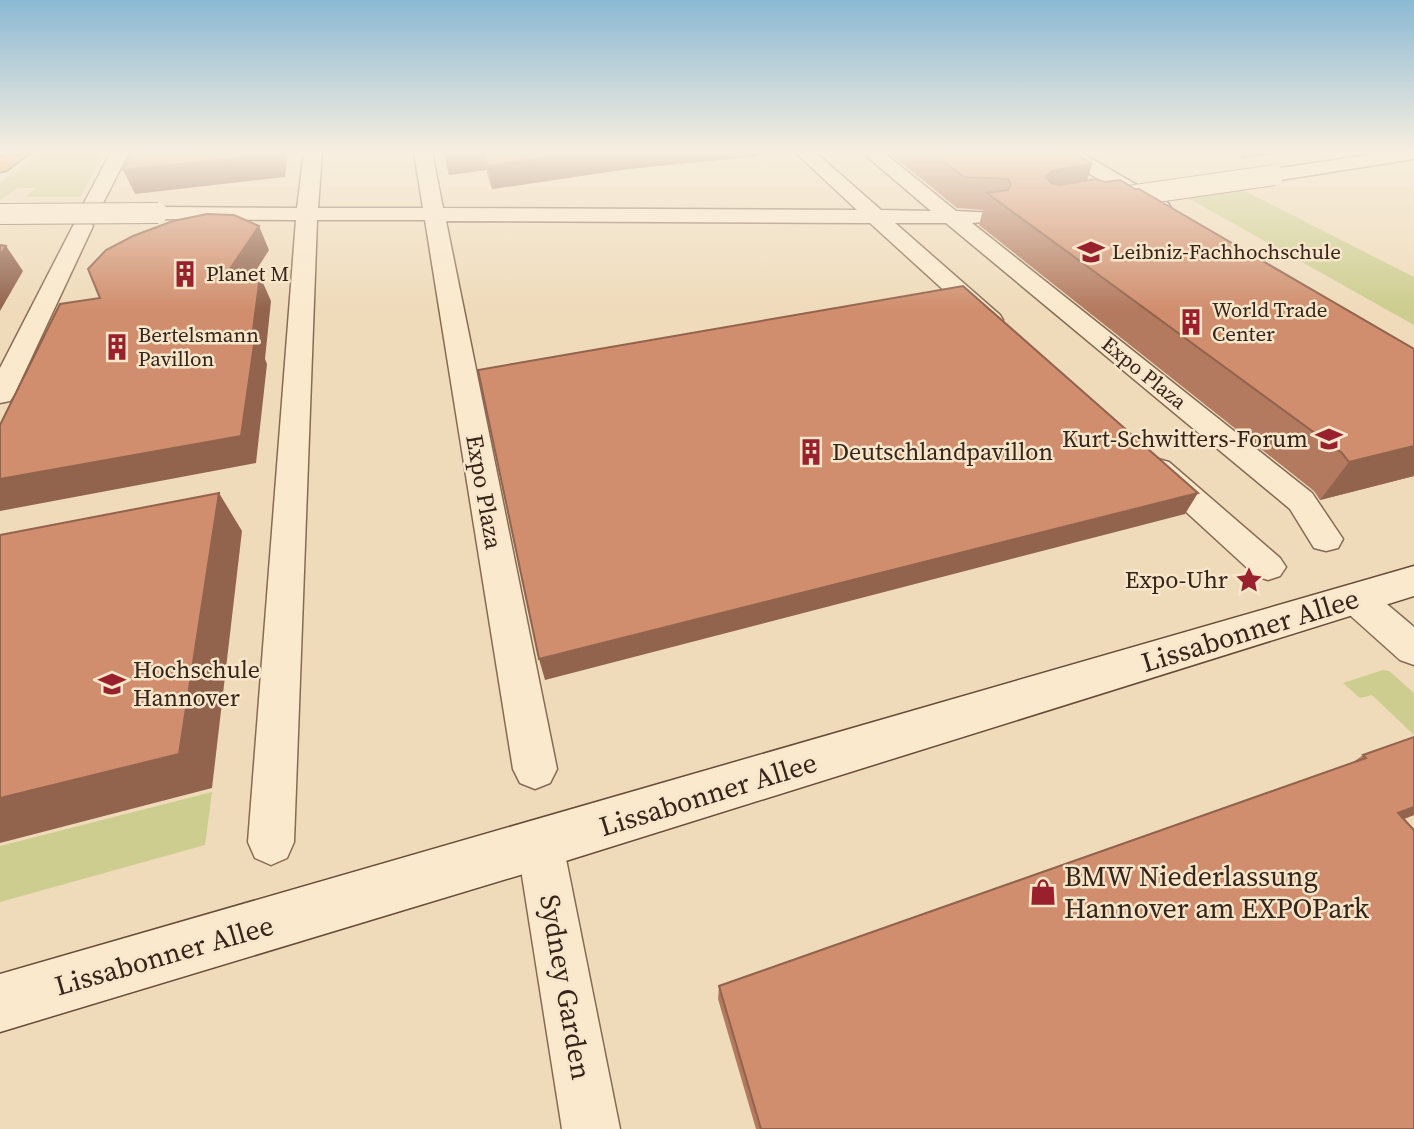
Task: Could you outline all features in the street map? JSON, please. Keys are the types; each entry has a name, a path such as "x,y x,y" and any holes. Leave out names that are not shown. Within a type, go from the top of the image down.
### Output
{"main road":[{"path":"1155,205 1178,218"},
{"name":"Lissabonner Allee","path":"0,1003 1414,581"}],"street":[{"path":"271,842 308,205"},
{"name":"Expo Plaza","path":"432,205 535,769"},
{"path":"862,205 1013,339"},
{"name":"Expo Plaza","path":"936,205 1301,501 1326,539"},
{"path":"0,214 989,217"},
{"path":"0,395 83,226"},
{"path":"1135,448 1268,567"},
{"path":"1356,598 1414,649"},
{"name":"Sydney Garden","path":"540,844 591,1129"}],"green space":[{"path":"1200,205 1272,205 1414,277 1414,325"},
{"path":"1383,670 1389,671 1414,693 1414,735 1372,695 1360,698 1343,683"},
{"path":"212,792 205,845 0,902 0,846"}],"building":[{"path":"1003,205 1166,205 1414,349 1414,446 1349,462 1342,453"},
{"path":"207,214 234,215 259,226 221,282 260,276 252,338 255,338 241,436 0,479 0,425 60,304 100,298 88,269 106,250 133,236 173,221"},
{"path":"0,245 6,246 0,256"},
{"name":"Deutschlandpavillon","path":"963,286 1198,493 539,659 478,370"},
{"name":"Hochschule Hannover","path":"219,493 179,754 0,798 0,535"},
{"path":"1414,737 1414,807 1398,813 1414,830 1414,1129 761,1129 719,986 1366,758 1363,755"}],"place":[{"name":"Leibniz-Fachhochschule","path":"1091,252"},
{"name":"Planet M","path":"185,274"},
{"name":"World Trade Center","path":"1191,322"},
{"name":"Bertelsmann Pavillon","path":"117,347"},
{"name":"Kurt-Schwitters-Forum","path":"1329,439"},
{"name":"Deutschlandpavillon","path":"811,452"},
{"name":"Expo-Uhr","path":"1249,580"},
{"name":"Hochschule Hannover","path":"112,684"},
{"name":"BMW Niederlassung Hannover am EXPOPark","path":"1043,892"}]}
